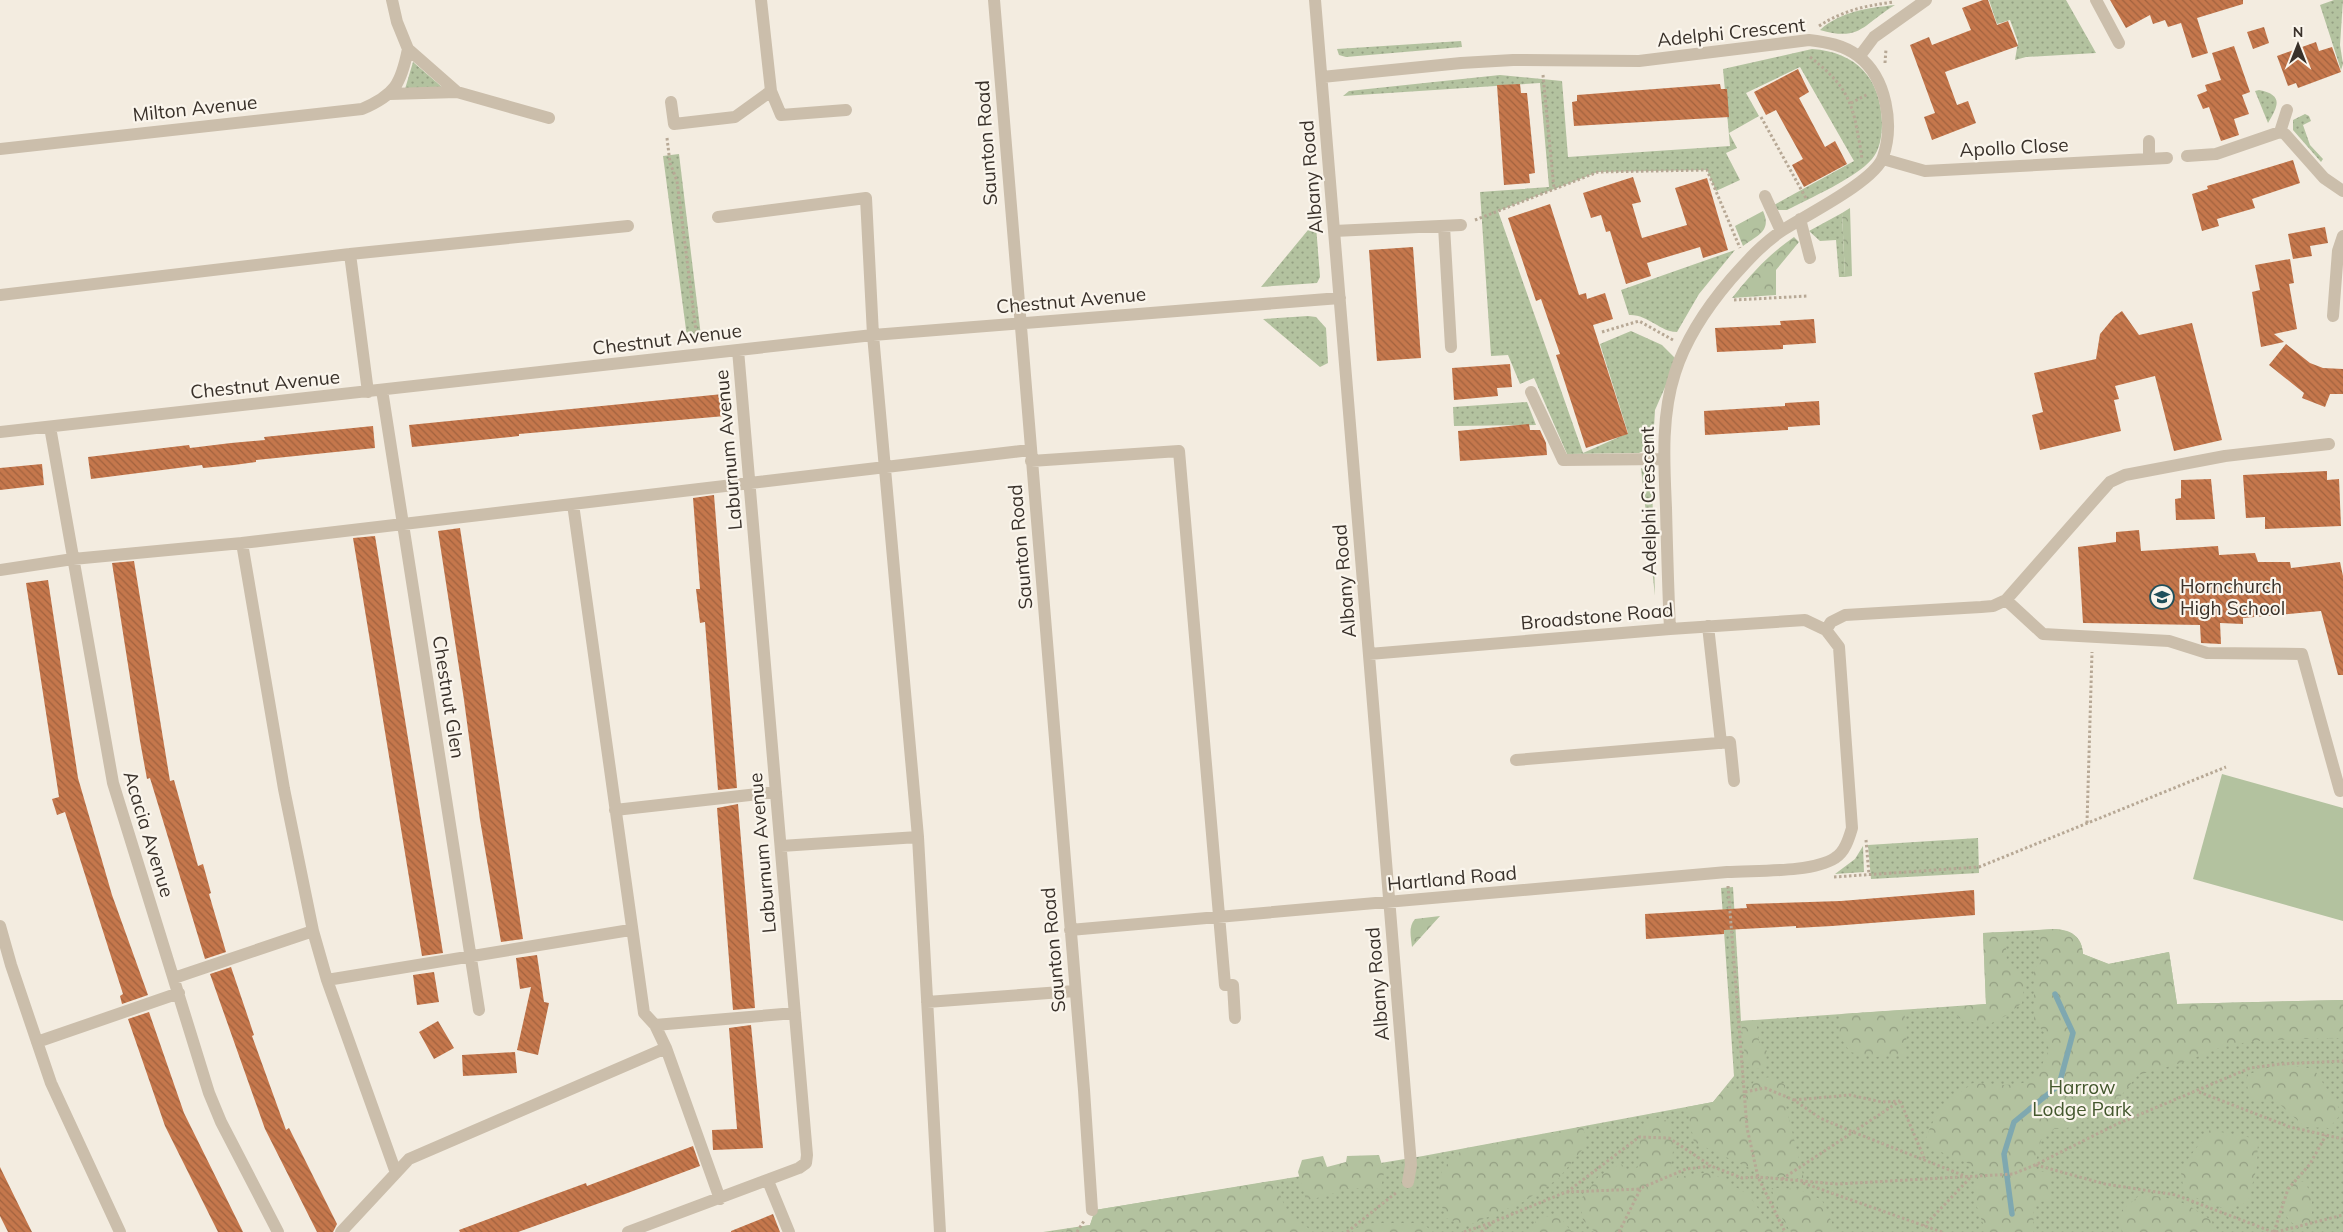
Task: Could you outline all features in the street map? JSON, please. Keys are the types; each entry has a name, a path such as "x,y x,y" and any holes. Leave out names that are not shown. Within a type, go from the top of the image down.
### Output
{"street":[{"path":"390,94 403,73 408,49 397,22 392,0"},
{"path":"761,0 771,91 781,115 846,110"},
{"name":"Saunton Road","path":"994,0 1019,323 1084,1090 1092,1210"},
{"name":"Albany Road","path":"1315,0 1390,903 1411,1170 1408,1182"},
{"path":"1859,56 1874,37 1925,0"},
{"path":"2096,0 2119,43"},
{"name":"Adelphi Crescent","path":"1322,77 1461,63 1639,61 1809,40 1832,43 1859,56 1871,71 1886,102 1888,126 1883,159 1860,183 1781,231 1746,262 1713,302 1693,334 1676,372 1666,418 1664,459 1670,629"},
{"name":"Milton Avenue","path":"408,49 457,92"},
{"path":"671,102 674,124 735,117 771,91"},
{"name":"Milton Avenue","path":"0,149 362,109 390,94 457,92 549,118"},
{"path":"2280,132 2287,110"},
{"path":"2187,156 2216,154 2280,132 2285,134 2324,178 2343,191"},
{"path":"2149,141 2149,159"},
{"name":"Apollo Close","path":"1883,159 1926,171 2167,158"},
{"path":"1766,196 1781,231"},
{"path":"718,217 866,198 873,335 918,837 940,1232"},
{"path":"1800,219 1810,258"},
{"path":"1334,231 1461,225"},
{"path":"0,295 350,254 628,226"},
{"path":"1444,226 1451,347"},
{"path":"2333,316 2338,251 2343,236"},
{"path":"350,254 368,392"},
{"name":"Chestnut Avenue","path":"0,432 873,335 1340,298"},
{"name":"Laburnum Avenue","path":"628,1232 799,1168 806,1163 808,1154 738,350"},
{"name":"Chestnut Glen","path":"382,390 479,1010"},
{"path":"1531,392 1563,460 1664,459"},
{"name":"Acacia Avenue","path":"50,427 112,783 209,1093 221,1122 278,1232"},
{"path":"1852,828 1839,647 1826,630 1831,622 1845,615 1981,608 1993,606 2006,600 2105,487 2125,475 2225,456 2329,444"},
{"path":"0,570 73,559 242,543 886,466 1031,456 1179,451 1221,917 1225,985 1233,985 1235,1018"},
{"path":"573,504 630,930 644,1013 655,1025 666,1048 720,1199"},
{"path":"242,543 284,789 313,931 327,980 396,1173"},
{"path":"2006,600 2043,634 2169,641 2206,653 2302,654 2340,791 2343,790"},
{"name":"Broadstone Road","path":"1369,654 1708,626 1805,620 1826,630"},
{"path":"1708,626 1721,743"},
{"path":"1516,760 1730,742 1734,781"},
{"path":"614,810 776,792"},
{"name":"Hartland Road","path":"1070,930 1727,872 1812,867 1836,858 1846,846 1852,828"},
{"path":"781,846 918,837"},
{"path":"0,926 51,1083 120,1232"},
{"path":"327,980 630,930"},
{"path":"174,978 313,931"},
{"path":"927,1002 1075,991"},
{"path":"37,1042 178,993"},
{"path":"655,1025 795,1013"},
{"path":"341,1232 409,1159 666,1048"},
{"path":"768,1181 789,1232"}],"path":[{"path":"1809,40 1819,26 1838,14 1874,5 1925,0"},
{"path":"1880,87 1884,73 1888,27"},
{"path":"1785,42 1804,52 1827,70 1843,88 1851,103 1862,155 1860,183"},
{"path":"1542,61 1554,189"},
{"path":"1761,117 1814,211"},
{"path":"674,124 666,131 670,163 677,181 699,354"},
{"path":"1461,225 1598,172 1707,170 1746,262"},
{"path":"1713,302 1808,296"},
{"path":"1602,332 1638,321 1686,348"},
{"path":"2087,823 2093,637"},
{"path":"1812,867 1833,877 1979,867 2226,767"},
{"path":"1852,828 1866,839 1869,874"},
{"path":"1727,872 1748,1128 1758,1177 1785,1232"},
{"path":"1464,1232 1566,1192 1639,1137 1669,1138 1711,1166 1742,1178 1758,1177 1837,1184 1997,1176 2013,1174 2035,1165 2117,1124 2250,1068 2280,1064 2343,1061"},
{"path":"1745,1092 1765,1088 1794,1100 1820,1118 1970,1178"},
{"path":"2199,1091 2290,1127 2343,1139"},
{"path":"1794,1100 1850,1095 1882,1102 1900,1101"},
{"path":"1781,1179 1900,1101"},
{"path":"1900,1101 1925,1160"},
{"path":"2274,1232 2288,1190 2310,1164 2326,1135"},
{"path":"2035,1165 2105,1184 2176,1195 2274,1232 2343,1215"},
{"path":"1566,1192 1641,1188 1686,1169 1711,1166"},
{"path":"1924,1226 1970,1178"},
{"path":"1797,1181 1942,1232"},
{"path":"1347,1232 1408,1182"},
{"path":"1619,1232 1641,1188"},
{"path":"1481,1232 1493,1222"}],"green space":[{"path":"1989,0 2066,0 2096,53 2026,57 2015,60 2018,42 2010,20 1997,24"},
{"path":"2334,0 2343,0 2340,45 2343,64 2341,70 2320,5"},
{"path":"1895,5 1861,29 1853,32 1845,34 1820,30 1837,18 1855,12"},
{"path":"1461,41 1462,47 1346,57 1339,55 1337,49"},
{"path":"1812,49 1828,51 1841,56 1863,70 1877,93 1881,107 1882,123 1880,142 1872,159 1855,173 1820,194 1787,210 1778,210 1774,205 1854,161 1800,67 1746,93 1759,116 1729,133 1737,148 1726,153 1740,180 1716,191 1707,170 1598,172 1498,211 1583,453 1628,433 1600,344 1631,331 1662,345 1677,360 1655,410 1653,443 1647,449 1639,453 1567,454 1534,378 1520,384 1508,355 1491,356 1480,192 1549,187 1540,83 1343,96 1349,91 1500,75 1562,81 1568,157 1730,146 1723,69"},
{"path":"413,62 442,87 405,89"},
{"path":"2259,90 2272,95 2277,102 2268,123 2255,91"},
{"path":"2305,114 2309,116 2311,121 2303,125 2310,145 2323,159 2321,162 2293,130 2293,120"},
{"path":"679,154 701,336 687,337 663,156"},
{"path":"1850,208 1852,276 1845,277 1842,213"},
{"path":"1763,211 1766,223 1765,228 1743,246 1735,226"},
{"path":"1842,213 1845,277 1839,277 1836,240 1820,241 1809,231"},
{"path":"1316,226 1320,277 1317,283 1261,287 1308,230"},
{"path":"1794,237 1799,242 1776,270 1776,295 1732,298 1776,250"},
{"path":"1735,250 1699,294 1677,332 1665,329 1642,317 1629,315 1621,290"},
{"path":"1316,317 1326,328 1328,363 1320,367 1263,319"},
{"path":"1527,402 1536,425 1454,426 1453,407"},
{"path":"1641,468 1648,471 1652,479 1655,596"},
{"path":"2222,774 2343,808 2343,921 2193,879"},
{"path":"1978,838 1979,873 1871,879 1868,845"},
{"path":"1863,846 1864,872 1835,874 1855,859"},
{"name":"Harrow Lodge Park","path":"1733,887 1741,1021 1986,1004 1983,933 2055,929 2075,935 2078,938 2083,954 2108,964 2169,952 2177,1004 2343,1000 2343,1232 1043,1232 1090,1225 1095,1210 1423,1156 1713,1102 1734,1076 1721,888"},
{"path":"1440,916 1412,947 1411,929 1415,919"},
{"path":"2055,929 2075,935 2080,943 2083,954 2109,964 2169,952 2177,1004 2343,1000 2343,1038 2266,1040 2227,1045 2181,1063 2138,1075 2120,1097 2074,1127 2054,1129 2041,1140 2035,1165 2038,1171 2049,1173 2050,1200 2034,1203 2033,1232 1986,1232 1973,1196 1980,1172 1966,1162 1948,1156 1925,1142 1938,1114 1956,1096 1973,1083 2005,1085 2022,1083 2029,1081 2038,1071 2049,1050 2045,1034 2034,1020 2034,969 2041,962 2040,930"},
{"path":"2005,932 2007,964 2025,977 2022,1003 2007,1015 1986,1026 1959,1018 1952,1007 1986,1004 1983,933"},
{"path":"1904,1010 1907,1032 1905,1054 1874,1057 1850,1052 1839,1035 1842,1014"},
{"path":"1756,1020 1759,1041 1767,1051 1765,1067 1757,1069 1746,1066 1741,1021"},
{"path":"2280,1064 2314,1069 2342,1113 2329,1128 2305,1127 2275,1100 2258,1102 2248,1091 2246,1075"},
{"path":"1771,1077 1785,1085 1786,1107 1804,1179 1762,1174 1694,1142 1687,1107 1713,1102 1726,1087 1740,1090 1748,1089 1756,1079"},
{"path":"1657,1118 1668,1121 1672,1132 1673,1153 1671,1165 1678,1177 1710,1172 1749,1195 1774,1232 1595,1232 1583,1220 1580,1200 1599,1176 1621,1164 1629,1172 1638,1167 1641,1126"},
{"path":"1583,1127 1587,1144 1558,1179 1523,1202 1467,1226 1446,1218 1438,1195 1442,1169 1463,1149"},
{"path":"2210,1130 2258,1139 2257,1166 2248,1202 2227,1210 2184,1193 2181,1172 2188,1159"},
{"path":"1379,1155 1384,1172 1381,1189 1346,1188 1327,1196 1306,1200 1298,1172 1302,1160 1323,1156 1327,1167 1346,1162 1347,1156"},
{"path":"1274,1181 1287,1211 1313,1232 1066,1232 1067,1229 1090,1225 1095,1210"},
{"path":"2305,1181 2312,1198 2312,1226 2294,1224 2289,1220 2285,1208 2286,1200 2293,1184"},
{"path":"1771,1188 1798,1189 1822,1200 1836,1232 1791,1232 1782,1218"},
{"path":"2141,1194 2171,1199 2187,1205 2212,1221 2214,1232 2122,1232 2120,1212"},
{"path":"1557,1214 1572,1232 1530,1232 1537,1219"},
{"path":"1373,1223 1422,1223 1433,1232 1353,1232 1356,1228"}],"building":[{"path":"1988,0 1997,25 2008,21 2018,46 1945,72 1957,105 1968,101 1976,123 1932,140 1924,117 1935,113 1910,45 1929,37 1932,45 1971,30 1962,8"},
{"path":"2110,0 2243,0 2243,4 2197,18 2208,53 2192,58 2181,23 2168,27 2165,20 2153,24 2150,15 2126,28"},
{"path":"2264,27 2269,43 2253,49 2247,32"},
{"path":"2316,42 2319,51 2332,47 2341,72 2298,88 2296,83 2288,86 2277,56"},
{"path":"2234,46 2250,92 2242,95 2249,114 2234,119 2239,135 2221,141 2209,107 2203,109 2197,95 2207,91 2205,85 2221,80 2212,53"},
{"path":"1798,69 1809,92 1799,98 1825,147 1835,141 1847,164 1804,187 1792,165 1803,159 1776,110 1766,115 1754,92"},
{"path":"1520,84 1521,93 1527,93 1535,173 1529,174 1530,183 1504,185 1497,85"},
{"path":"1720,84 1721,89 1727,89 1729,117 1574,126 1572,102 1577,101 1577,95"},
{"path":"2293,160 2300,183 2252,199 2255,208 2217,219 2219,226 2202,231 2192,194 2208,189 2207,186"},
{"path":"1633,177 1641,202 1632,204 1642,238 1687,225 1675,188 1707,178 1728,250 1703,258 1700,247 1647,263 1651,276 1626,284 1610,231 1606,232 1601,215 1591,218 1583,193"},
{"path":"1550,204 1579,295 1586,293 1587,299 1605,293 1613,319 1593,325 1628,434 1586,448 1556,355 1560,354 1541,299 1536,301 1508,218"},
{"path":"2325,227 2328,243 2310,246 2312,256 2293,259 2288,234"},
{"path":"1413,247 1421,358 1377,361 1369,250"},
{"path":"2290,259 2294,283 2289,284 2297,329 2274,334 2284,342 2261,347 2252,292 2260,290 2255,265"},
{"path":"2122,311 2139,335 2192,323 2222,440 2174,451 2155,376 2115,386 2119,399 2114,400 2121,431 2040,450 2032,415 2043,412 2034,373 2096,359 2100,334 2115,316"},
{"path":"1814,319 1816,343 1783,345 1783,349 1717,352 1715,328 1781,325 1780,321"},
{"path":"2286,344 2310,363 2323,368 2343,369 2343,394 2330,394 2325,407 2302,398 2304,393 2269,365"},
{"path":"1510,364 1512,387 1497,388 1498,396 1454,400 1452,368"},
{"path":"723,394 725,416 519,434 519,436 412,447 409,425"},
{"path":"1819,401 1820,425 1788,427 1788,430 1705,435 1704,411 1785,406 1785,403"},
{"path":"1529,424 1530,430 1540,430 1546,443 1547,455 1460,461 1458,431"},
{"path":"373,426 375,448 256,460 256,462 234,465 203,468 202,465 91,479 88,457 189,445 190,448 265,440 264,437"},
{"path":"42,464 44,485 0,490 0,468"},
{"path":"2327,471 2327,480 2339,479 2341,526 2265,529 2265,517 2246,518 2243,475"},
{"path":"2211,479 2215,519 2176,520 2175,499 2181,498 2181,480"},
{"path":"714,495 737,788 718,790 705,622 700,623 696,589 700,589 693,498"},
{"path":"460,528 523,939 501,942 480,820 438,531"},
{"path":"2139,530 2141,551 2218,546 2219,555 2255,553 2258,562 2290,562 2291,568 2340,562 2343,576 2343,675 2338,675 2321,611 2243,618 2243,624 2220,623 2221,644 2201,643 2200,625 2083,623 2078,547 2116,542 2116,532"},
{"path":"375,536 443,953 422,956 353,538"},
{"path":"134,561 170,781 174,780 198,866 203,864 211,893 209,894 226,952 205,959 150,778 147,779 140,741 112,563"},
{"path":"48,580 78,778 112,895 148,995 122,1004 120,996 123,994 65,812 57,815 52,799 59,797 26,583"},
{"path":"738,804 755,1008 733,1010 717,808"},
{"path":"1974,890 1975,915 1832,926 1724,930 1724,934 1646,939 1645,914 1747,908 1746,904 1841,901"},
{"path":"537,955 544,1002 549,1003 538,1055 517,1050 531,987 520,989 516,958"},
{"path":"231,967 254,1035 252,1036 286,1130 289,1128 337,1224 333,1232 317,1232 265,1129 210,974"},
{"path":"434,972 439,1002 417,1005 413,975"},
{"path":"149,1012 184,1113 243,1232 218,1232 165,1126 128,1019"},
{"path":"438,1021 454,1048 434,1059 419,1032"},
{"path":"751,1025 763,1148 713,1150 712,1130 737,1129 729,1028"},
{"path":"515,1052 517,1073 463,1076 462,1055"},
{"path":"693,1146 700,1166 625,1194 518,1232 460,1232 459,1230 586,1183 587,1186"},
{"path":"0,1167 32,1232 8,1232 0,1216"},
{"path":"773,1214 780,1232 731,1232 731,1231"}],"waterway":[{"path":"2012,1214 2004,1154 2014,1122 2059,1085 2073,1033 2055,994"}],"place":[{"name":"Hornchurch High School","path":"2162,597"}]}
